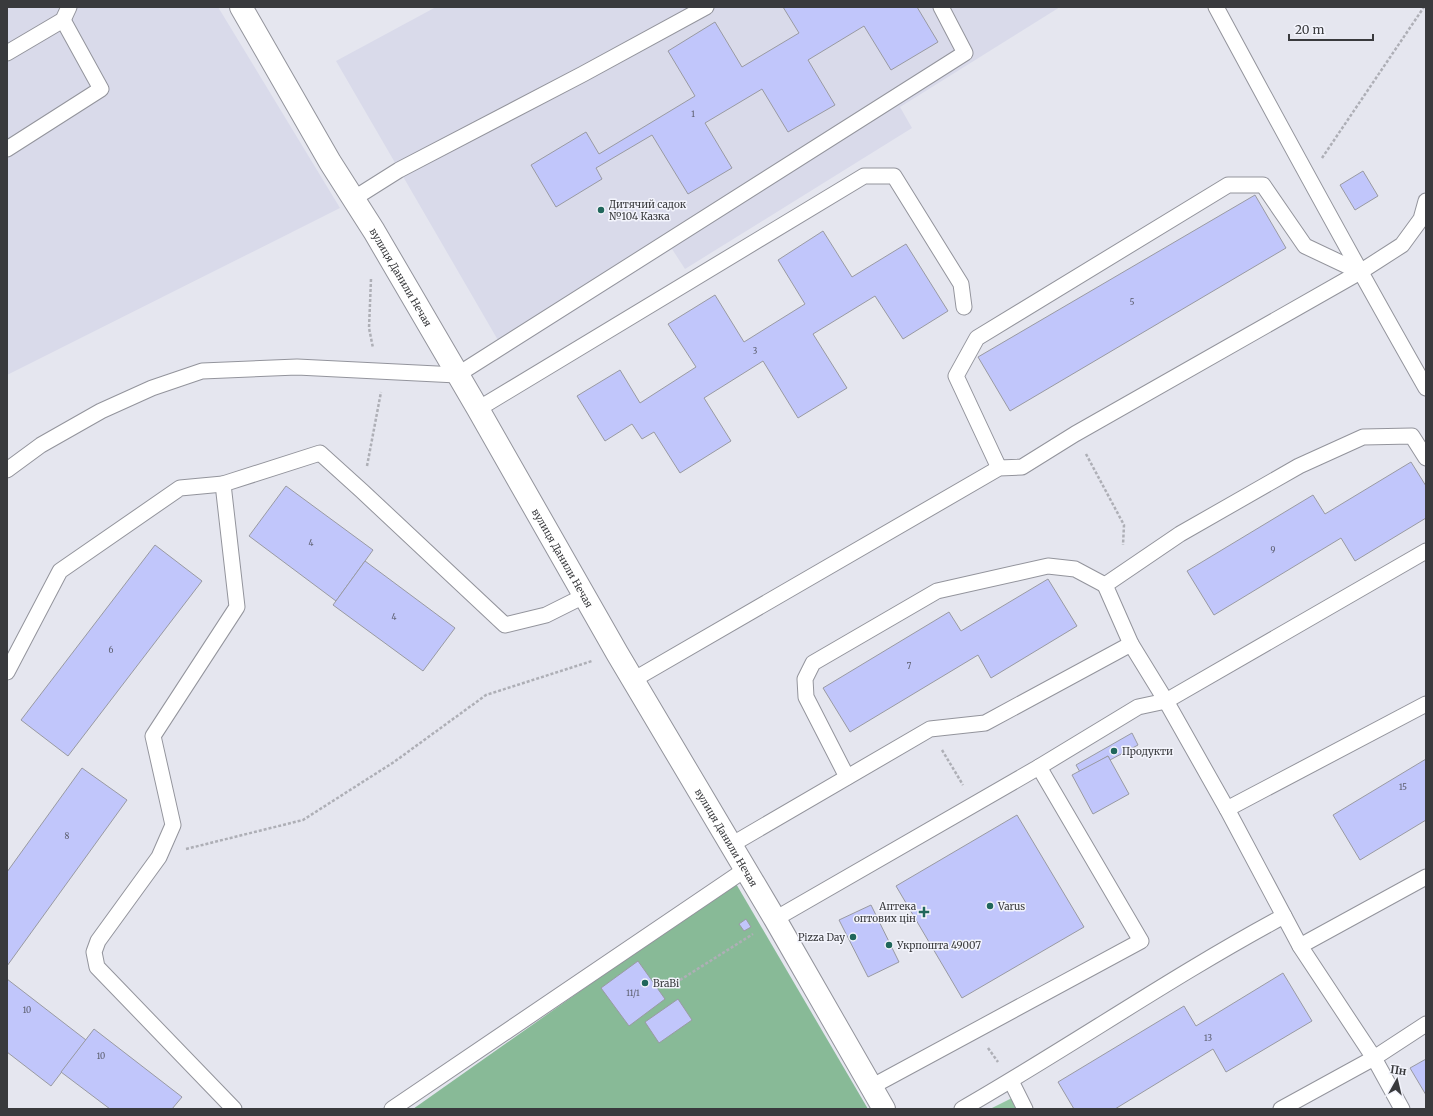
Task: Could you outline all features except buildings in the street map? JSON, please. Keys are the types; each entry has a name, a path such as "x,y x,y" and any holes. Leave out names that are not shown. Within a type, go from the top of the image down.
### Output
{"street":[{"name":"вулиця Данили Нечая","path":"241,7 330,162 374,231 478,409 617,653 746,869 884,1109"}],"lane":[{"path":"353,199 399,170 583,74 706,7"},
{"path":"7,470 41,445 101,411 152,388 202,371 297,367 457,375 965,53 941,7"},
{"path":"1216,7 1308,179 1426,388"},
{"path":"7,53 66,14 101,89 7,149"},
{"path":"478,409 864,176 894,176 961,284 964,307"},
{"path":"999,468 956,376 977,338 1228,185 1263,184 1305,246 1360,272"},
{"path":"633,680 999,468 1022,467 1075,434 1360,272 1402,245 1421,219 1426,201"},
{"path":"1105,585 1180,534 1299,466 1363,437 1412,436 1426,458"},
{"path":"7,672 60,571 180,488 223,484 320,454 362,490 505,625 546,615 584,596"},
{"path":"223,484 237,607 153,736 173,825 159,857 98,941 94,952 97,967 234,1109"},
{"path":"775,919 1039,767 1138,707 1166,701 1426,551"},
{"path":"847,777 806,696 805,679 813,663 937,591 1048,566 1075,568 1105,585 1131,644 1166,701 1227,809 1300,946 1374,1058 1402,1109"},
{"path":"731,845 930,729 985,723 1131,644"},
{"path":"1227,809 1426,704"},
{"path":"871,1087 1141,941 1039,767"},
{"path":"392,1109 746,869"},
{"path":"1300,946 1426,877"},
{"path":"962,1109 1011,1081 1229,946 1284,916"},
{"path":"1281,1109 1374,1058 1426,1024"},
{"path":"1011,1081 1025,1109"}],"path":[{"path":"1308,179 1424,7"},
{"path":"1075,434 1124,525"},
{"path":"159,857 227,838 303,820 394,762 486,695 617,653"},
{"path":"930,729 974,804"},
{"path":"680,980 775,919"},
{"path":"977,1031 1011,1081"}],"shaded area":[{"path":"7,7 218,7 340,208 7,375"},
{"name":"Дитячий садок №104 Казка","path":"436,7 1060,7 900,107 912,128 685,269 672,249 506,354 336,61"}],"green space":[{"path":"735,882 868,1109 413,1109"},
{"path":"1016,1096 1022,1109 990,1109"}],"place":[{"name":"Дитячий садок №104 Казка","path":"601,210"},
{"name":"Продукти","path":"1114,751"},
{"name":"Varus","path":"990,906"},
{"name":"Аптека оптових цін","path":"924,912"},
{"name":"Pizza Day","path":"853,937"},
{"name":"Укрпошта 49007","path":"889,945"},
{"name":"BraBi","path":"645,983"}]}
